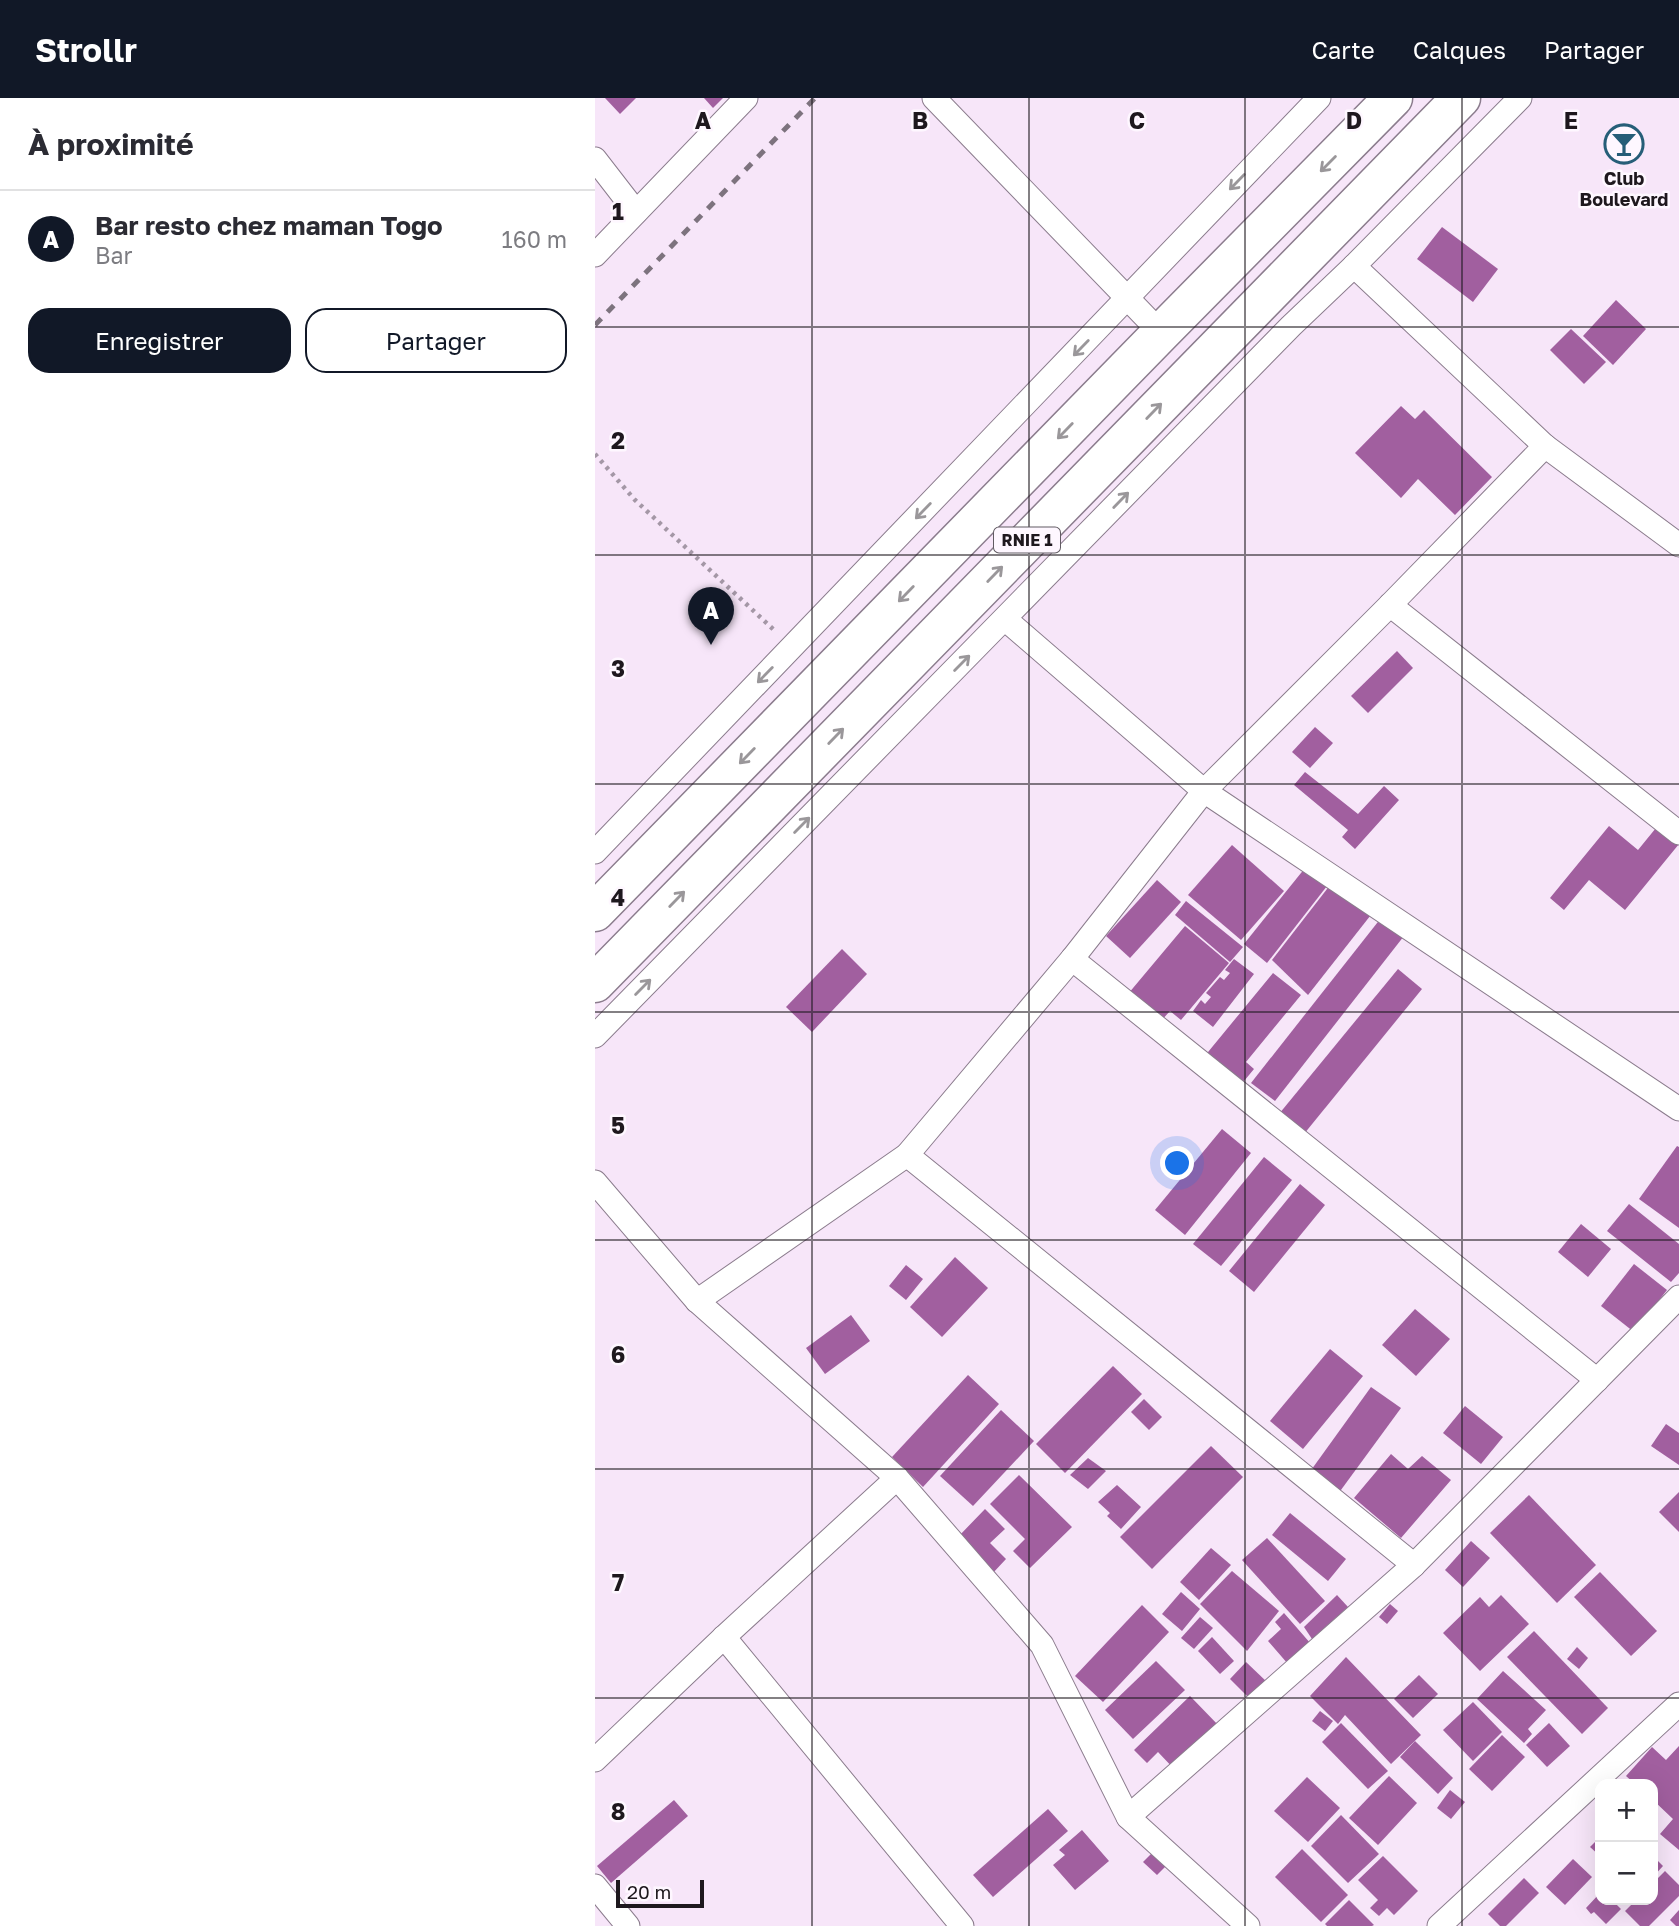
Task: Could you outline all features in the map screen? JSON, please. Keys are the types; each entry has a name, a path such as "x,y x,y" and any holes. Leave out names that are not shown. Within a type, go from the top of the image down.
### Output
{"highway":[{"name":"RNIE 1","path":"595,912 1393,98"},
{"name":"RNIE 1","path":"595,983 1461,98"}],"street":[{"path":"595,255 746,98"},
{"path":"934,98 1161,333"},
{"path":"595,852 1319,98"},
{"path":"595,1036 1291,326 1520,98"},
{"path":"595,159 636,212"},
{"path":"1354,266 1545,446 1679,545"},
{"path":"698,1301 907,1156 1072,959 1204,791 1545,446"},
{"path":"1390,605 1679,833"},
{"path":"1005,619 1204,791 1679,1109"},
{"path":"1072,959 1597,1380"},
{"path":"907,1156 1414,1565"},
{"path":"595,1182 698,1301 897,1478 1042,1645 1128,1817 1248,1926"},
{"path":"1128,1817 1414,1565 1679,1297"},
{"path":"595,1760 897,1478"},
{"path":"724,1637 962,1926"},
{"path":"1439,1926 1679,1703"},
{"path":"595,1886 628,1926"}],"path":[{"path":"595,454 635,500 792,648"}],"building":[{"path":"605,98 636,98 620,114"},
{"path":"704,98 723,98 713,108"},
{"path":"1442,227 1498,269 1473,302 1417,259"},
{"path":"1616,300 1646,329 1613,365 1583,336"},
{"path":"1571,329 1606,362 1584,384 1550,350"},
{"path":"1401,406 1415,419 1424,410 1492,477 1455,515 1418,479 1401,498 1355,453"},
{"path":"1397,651 1413,668 1368,713 1351,696"},
{"path":"1315,727 1333,743 1310,768 1292,752"},
{"path":"1305,772 1358,814 1384,786 1399,800 1355,849 1342,837 1348,830 1294,785"},
{"path":"1660,823 1679,844 1625,910 1589,880 1564,910 1550,898 1609,826 1638,850"},
{"path":"1232,845 1284,891 1241,940 1188,895"},
{"path":"1305,868 1327,886 1267,963 1244,944"},
{"path":"1157,880 1181,902 1130,958 1106,936"},
{"path":"1334,880 1374,911 1308,995 1272,960"},
{"path":"1186,901 1243,947 1230,962 1175,915"},
{"path":"1381,918 1404,936 1275,1101 1251,1083"},
{"path":"1185,926 1229,963 1181,1020 1170,1011 1160,1022 1128,994"},
{"path":"842,949 867,974 812,1032 786,1007"},
{"path":"1234,959 1254,974 1213,1027 1193,1011 1201,1000 1205,1004 1211,997 1206,993 1220,977 1224,980 1230,973 1225,970"},
{"path":"1398,969 1422,989 1304,1134 1279,1114"},
{"path":"1273,973 1301,995 1246,1062 1254,1069 1235,1092 1199,1063"},
{"path":"1222,1129 1251,1153 1185,1235 1155,1210"},
{"path":"1677,1146 1679,1147 1679,1228 1639,1199"},
{"path":"1264,1157 1292,1180 1221,1266 1193,1244"},
{"path":"1300,1184 1325,1205 1254,1292 1229,1271"},
{"path":"1629,1204 1679,1244 1679,1273 1671,1282 1607,1231"},
{"path":"1581,1224 1611,1249 1588,1277 1558,1252"},
{"path":"955,1257 988,1288 942,1337 910,1307"},
{"path":"1634,1264 1667,1290 1634,1332 1601,1306"},
{"path":"906,1265 923,1279 906,1300 889,1286"},
{"path":"1415,1309 1450,1339 1416,1376 1382,1345"},
{"path":"851,1315 870,1341 825,1374 806,1348"},
{"path":"1330,1349 1363,1376 1303,1449 1270,1421"},
{"path":"1113,1366 1142,1394 1065,1473 1036,1444"},
{"path":"968,1375 999,1404 923,1487 892,1457"},
{"path":"1371,1387 1401,1408 1338,1494 1309,1473"},
{"path":"1144,1399 1162,1417 1149,1430 1131,1412"},
{"path":"1465,1406 1503,1437 1481,1464 1443,1433"},
{"path":"1001,1410 1034,1441 973,1506 940,1476"},
{"path":"1666,1424 1679,1433 1679,1465 1651,1446"},
{"path":"1211,1446 1243,1477 1152,1569 1120,1537"},
{"path":"1391,1454 1408,1469 1422,1456 1451,1480 1401,1538 1354,1498"},
{"path":"1088,1458 1106,1471 1088,1489 1070,1475"},
{"path":"1019,1475 1072,1527 1030,1568 1013,1551 1025,1539 990,1504"},
{"path":"1117,1485 1141,1507 1121,1529 1107,1516 1110,1513 1098,1502"},
{"path":"1679,1492 1679,1532 1659,1512"},
{"path":"1529,1495 1596,1565 1557,1603 1490,1533"},
{"path":"985,1509 1005,1529 990,1543 1006,1559 992,1574 957,1538"},
{"path":"1290,1513 1346,1559 1328,1581 1272,1535"},
{"path":"1267,1538 1325,1601 1300,1624 1242,1560"},
{"path":"1471,1541 1490,1558 1463,1587 1445,1570"},
{"path":"1211,1548 1231,1565 1199,1600 1180,1582"},
{"path":"1232,1571 1279,1611 1247,1651 1200,1604"},
{"path":"1600,1572 1657,1631 1631,1656 1574,1597"},
{"path":"1181,1592 1200,1609 1182,1631 1162,1614"},
{"path":"1337,1595 1348,1607 1312,1639 1304,1627"},
{"path":"1501,1595 1529,1624 1480,1671 1443,1633 1480,1597 1489,1607"},
{"path":"1390,1604 1398,1611 1387,1624 1379,1617"},
{"path":"1142,1605 1169,1632 1103,1702 1075,1676"},
{"path":"1284,1613 1311,1644 1288,1664 1268,1641 1281,1629 1275,1622"},
{"path":"1200,1617 1213,1628 1194,1649 1181,1638"},
{"path":"1534,1631 1608,1708 1582,1734 1507,1657"},
{"path":"1212,1637 1234,1661 1220,1674 1198,1651"},
{"path":"1577,1647 1588,1658 1579,1669 1567,1659"},
{"path":"1346,1657 1421,1735 1391,1764 1345,1715 1338,1724 1310,1696"},
{"path":"1156,1661 1185,1690 1133,1739 1105,1710"},
{"path":"1246,1662 1268,1683 1251,1700 1230,1679"},
{"path":"1503,1671 1546,1710 1528,1729 1532,1734 1524,1743 1477,1699"},
{"path":"1419,1675 1438,1694 1413,1718 1394,1699"},
{"path":"1190,1696 1221,1728 1176,1771 1158,1752 1147,1763 1134,1750"},
{"path":"1473,1702 1502,1732 1473,1761 1443,1730"},
{"path":"1320,1711 1333,1721 1325,1731 1312,1721"},
{"path":"1341,1723 1388,1771 1368,1789 1322,1742"},
{"path":"1549,1723 1570,1746 1547,1767 1526,1745"},
{"path":"1502,1735 1525,1757 1492,1791 1469,1769"},
{"path":"1415,1741 1453,1778 1438,1794 1400,1757"},
{"path":"1679,1746 1679,1850 1660,1834 1673,1819 1658,1805 1658,1779 1629,1779 1626,1776 1652,1747 1666,1760"},
{"path":"1389,1776 1417,1803 1378,1845 1349,1818"},
{"path":"1307,1777 1340,1808 1308,1842 1274,1811"},
{"path":"1450,1790 1465,1802 1451,1819 1437,1808"},
{"path":"674,1800 688,1816 611,1883 597,1866"},
{"path":"1048,1809 1068,1831 993,1897 973,1875"},
{"path":"1341,1815 1379,1854 1348,1883 1311,1846"},
{"path":"1082,1830 1109,1861 1075,1890 1053,1865 1065,1855 1059,1850"},
{"path":"1156,1849 1170,1862 1157,1875 1143,1862"},
{"path":"1302,1849 1348,1895 1321,1922 1275,1877"},
{"path":"1383,1856 1418,1891 1394,1915 1387,1908 1379,1916 1370,1908 1378,1900 1358,1880"},
{"path":"1573,1859 1592,1877 1565,1905 1546,1887"},
{"path":"1665,1871 1679,1885 1679,1896 1649,1926 1640,1926 1625,1911 1631,1905 1658,1905 1658,1878"},
{"path":"1524,1878 1539,1893 1506,1926 1500,1926 1488,1914"},
{"path":"1595,1898 1595,1905 1617,1905 1621,1909 1606,1924 1586,1908"},
{"path":"1349,1900 1374,1925 1325,1924"},
{"path":"1679,1910 1679,1926 1676,1926 1670,1920"}],"railway":[{"path":"595,325 815,98"}],"place":[{"name":"Club Boulevard","path":"1624,144"},
{"name":"Bar resto chez maman Togo","path":"711,645"}]}
